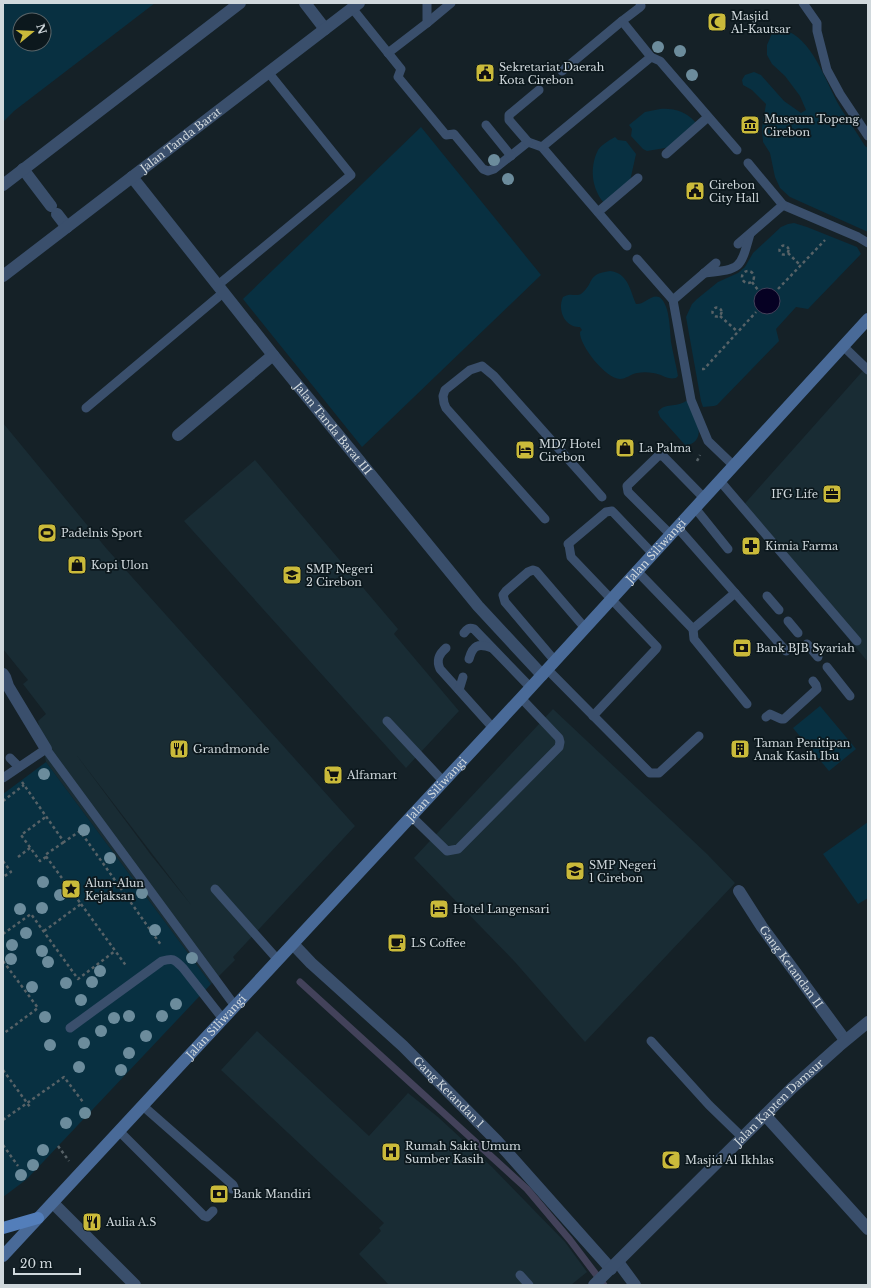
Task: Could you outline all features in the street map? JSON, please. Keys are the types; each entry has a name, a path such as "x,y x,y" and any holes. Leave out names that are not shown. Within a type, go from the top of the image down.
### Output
{"main road":[{"name":"Jalan Siliwangi","path":"3,1256 493,728 868,319"},
{"path":"3,1228 38,1218"}],"street":[{"path":"3,185 240,3"},
{"path":"305,3 325,29"},
{"name":"Jalan Tanda Barat","path":"3,276 355,6"},
{"path":"23,169 67,227"},
{"name":"Jalan Tanda Barat III","path":"132,177 273,355 478,606 548,668"},
{"path":"178,435 273,355"},
{"path":"3,674 6,677 8,686 46,749"},
{"name":"Gang Ketandan II","path":"739,891 762,927 845,1040"},
{"name":"Gang Ketandan 1","path":"293,944 311,963 403,1046 497,1141 612,1267 635,1285"},
{"name":"Jalan Kapten Damsur","path":"594,1285 792,1088 845,1040 868,1022"},
{"path":"765,1115 868,1229"},
{"path":"53,1203 135,1285"}],"lane":[{"path":"427,3 427,23"},
{"path":"388,53 451,3"},
{"path":"562,71 639,8 641,6 640,3"},
{"path":"803,3 817,23 817,31 827,70 840,94 868,136"},
{"path":"355,6 401,69 398,77 446,136 454,134 483,169 488,171 494,169 528,142"},
{"path":"622,21 651,57 660,61 737,150"},
{"path":"542,147 651,57"},
{"path":"86,408 351,175 268,72"},
{"path":"539,90 509,115 510,120 528,142 542,147 627,246"},
{"path":"666,154 708,117"},
{"path":"486,125 511,156"},
{"path":"748,163 783,205 868,242"},
{"path":"598,212 638,178"},
{"path":"738,244 783,205"},
{"path":"704,273 732,269 738,265 743,259 750,234"},
{"path":"637,258 673,300 690,400 708,441 734,466"},
{"path":"673,300 716,263"},
{"path":"843,346 868,370"},
{"path":"545,519 446,408 443,396 445,390 470,370 482,366 494,376 602,498"},
{"path":"704,498 661,455 658,456 627,486 628,492 674,531 735,593 786,650"},
{"path":"720,480 856,641"},
{"path":"695,508 728,549"},
{"path":"593,716 656,649 656,646 571,557 568,545 606,512 612,510 652,554"},
{"path":"585,628 536,571 533,570 528,572 503,595 505,602 548,668 650,773 659,773 699,736"},
{"path":"637,571 693,629 694,639 747,704"},
{"path":"693,629 735,593"},
{"path":"767,596 779,610"},
{"path":"788,621 798,633"},
{"path":"464,633 468,629 474,629 530,687"},
{"path":"807,644 818,657"},
{"path":"469,659 473,648 478,645 485,645 492,648"},
{"path":"446,648 440,654 438,664 440,669 493,728"},
{"path":"826,667 850,696"},
{"path":"459,690 463,677"},
{"path":"766,717 770,714 784,719 817,689 813,681"},
{"path":"411,816 446,851 458,849 559,747 560,742 558,738 520,698"},
{"path":"387,721 443,781"},
{"path":"3,778 46,749 235,1006"},
{"path":"10,758 16,769"},
{"path":"215,889 278,960"},
{"path":"70,1028 162,961 172,959 183,968 223,1019"},
{"path":"651,1041 709,1105 743,1138"},
{"path":"143,1106 234,1185 232,1189"},
{"path":"120,1131 204,1216 207,1217 213,1211"},
{"path":"520,1275 529,1285"}],"path":[{"path":"778,289 837,228"},
{"path":"788,254 800,265"},
{"path":"752,282 758,290"},
{"path":"686,374 704,369 756,312"},
{"path":"720,316 738,332"},
{"path":"16,769 24,785 64,842"},
{"path":"3,801 24,785"},
{"path":"47,816 21,835 40,861 46,857 45,855 80,831 162,945 156,949"},
{"path":"18,857 30,848"},
{"path":"46,857 129,969"},
{"path":"3,861 10,872 3,877"},
{"path":"44,931 81,904"},
{"path":"3,934 31,914 78,979 115,951"},
{"path":"3,961 38,1008 3,1034"},
{"path":"3,1070 30,1107"},
{"path":"3,1120 64,1077 83,1102"},
{"path":"3,1145 18,1166"}],"shaded area":[{"path":"3,3 155,3 14,111 3,122"},
{"path":"783,30 793,34 802,41 810,51 840,107 865,146 868,148 868,232 790,197 780,188 775,177 770,153 763,142 762,128 766,104 752,90 743,85 742,80 745,75 754,72 761,75 784,101 801,113 806,110 800,96 785,76 772,64 767,55 767,45 773,31"},
{"path":"670,109 684,113 696,123 671,147 647,151 643,149 631,136 632,129 629,125 645,112"},
{"path":"421,127 541,275 362,447 243,299"},
{"path":"615,137 618,140 626,141 636,154 630,181 604,203 594,185 593,164 599,148"},
{"path":"794,223 857,247 861,254 808,309 796,307 776,329 779,341 717,405 703,407 686,317 692,304 718,282 738,273 745,267 753,253 781,227"},
{"path":"610,271 616,272 625,279 636,304 642,303 656,296 661,298 664,302 669,317 671,342 678,376 676,378 645,372 622,379 614,378 601,368 589,353 581,338 580,332 582,330 580,327 570,325 566,321 561,307 563,297 581,294 597,274"},
{"path":"767,288 776,292 780,301 776,310 767,314 758,310 754,301 758,292"},
{"path":"868,365 868,662 740,509"},
{"path":"686,401 688,402 696,421 699,433 693,443 686,446 660,417 658,412 664,407"},
{"path":"3,423 106,548 355,826 233,957 235,960 211,984 46,762 38,721 46,714 23,684 28,680 3,649","holes":["75,753 192,906 151,855"]},
{"name":"SMP Negeri 2 Cirebon","path":"255,460 398,629 394,634 459,711 406,768 184,521"},
{"path":"820,706 856,749 829,771 793,728"},
{"name":"SMP Negeri 1 Cirebon","path":"553,709 707,854 735,883 585,1042 515,962 414,858"},
{"name":"Alun-Alun Kejaksan","path":"46,762 211,984 27,1179 3,1197 3,794"},
{"path":"868,822 868,898 858,904 823,854"},
{"name":"Rumah Sakit Umum Sumber Kasih","path":"257,1031 369,1136 408,1093 438,1117 492,1167 565,1242 587,1272 571,1285 389,1285 359,1254 381,1231 379,1228 384,1223 221,1070"}],"waterway":[{"path":"300,982 527,1189 570,1240 604,1285"}],"place":[{"name":"Masjid Al-Kautsar","path":"717,22"},
{"name":"Sekretariat Daerah Kota Cirebon","path":"485,73"},
{"name":"Museum Topeng Cirebon","path":"750,125"},
{"name":"Cirebon City Hall","path":"695,191"},
{"name":"La Palma","path":"625,448"},
{"name":"MD7 Hotel Cirebon","path":"525,450"},
{"name":"IFG Life","path":"832,494"},
{"name":"Padelnis Sport","path":"47,533"},
{"name":"Kimia Farma","path":"751,546"},
{"name":"Kopi Ulon","path":"77,565"},
{"name":"SMP Negeri 2 Cirebon","path":"292,575"},
{"name":"Bank BJB Syariah","path":"742,648"},
{"name":"Grandmonde","path":"179,749"},
{"name":"Taman Penitipan Anak Kasih Ibu","path":"740,749"},
{"name":"Alfamart","path":"333,775"},
{"name":"SMP Negeri 1 Cirebon","path":"575,871"},
{"name":"Alun-Alun Kejaksan","path":"71,889"},
{"name":"Hotel Langensari","path":"439,909"},
{"name":"LS Coffee","path":"397,943"},
{"name":"Rumah Sakit Umum Sumber Kasih","path":"391,1152"},
{"name":"Masjid Al Ikhlas","path":"671,1160"},
{"name":"Bank Mandiri","path":"219,1194"},
{"name":"Aulia A.S","path":"92,1222"}]}
